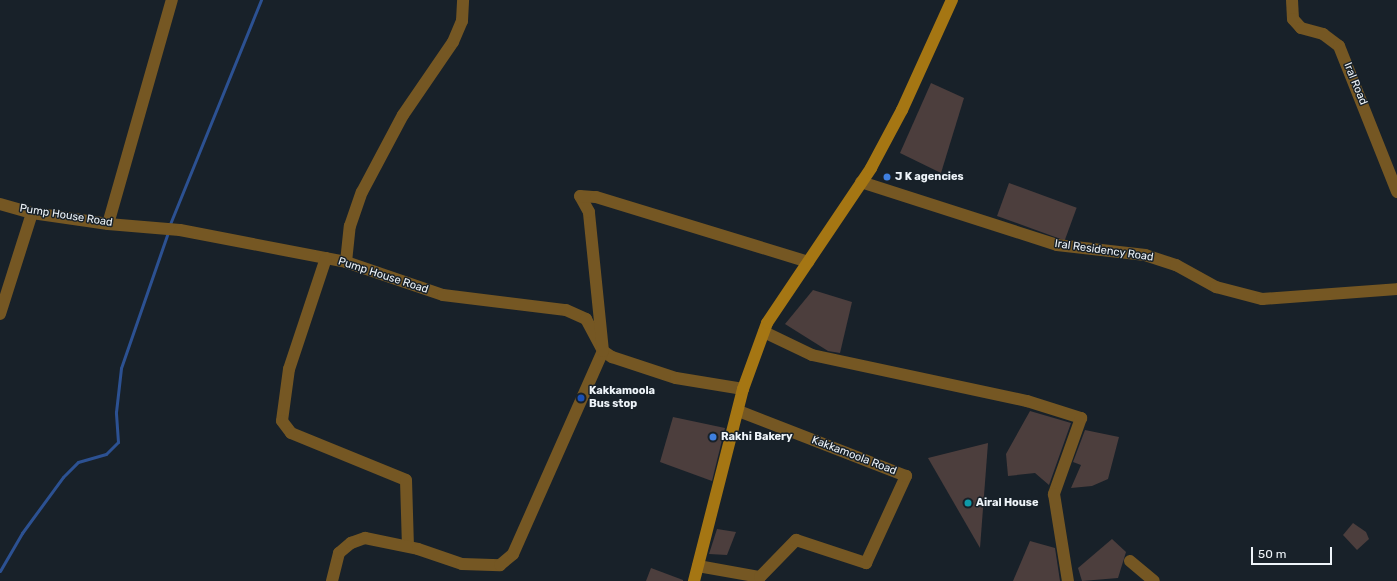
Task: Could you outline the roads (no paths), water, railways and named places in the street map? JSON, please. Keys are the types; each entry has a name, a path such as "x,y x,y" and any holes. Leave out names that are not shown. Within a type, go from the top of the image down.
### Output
{"main road":[{"path":"694,581 743,389 764,332 861,182 902,110 952,0"}],"street":[{"path":"108,224 172,0"},
{"path":"346,262 350,226 362,192 404,115 453,42 462,20 463,0"},
{"name":"Iral Road","path":"1292,0 1293,19 1301,28 1323,34 1339,46 1397,192"},
{"name":"Iral Residency Road","path":"861,182 1057,246 1146,255 1176,265 1216,287 1262,299 1397,289"},
{"path":"332,581 339,553 351,543 365,538 408,546 462,564 500,565 513,554 603,351 589,212 580,196 596,197 808,262"},
{"name":"Pump House Road","path":"0,204 32,212 108,224 180,230 346,262 443,295 578,314 586,319 603,351"},
{"path":"0,314 32,212"},
{"path":"326,258 289,369 282,421 291,433 406,480 408,546"},
{"path":"764,332 812,355 1027,401 1081,418 1054,494 1068,581"},
{"path":"603,351 676,378 743,389"},
{"name":"Kakkamoola Road","path":"698,566 760,577 796,540 866,563 906,476 738,411"},
{"path":"1130,561 1154,581"}],"waterway":[{"path":"170,224 261,0"},
{"path":"0,571 22,533 63,477 78,462 106,454 118,442 116,412 121,368 167,235"}],"place":[{"name":"J K agencies","path":"887,177"},
{"name":"Kakkamoola Bus stop","path":"581,398"},
{"name":"Rakhi Bakery","path":"713,437"},
{"name":"Airal House","path":"968,503"}]}
